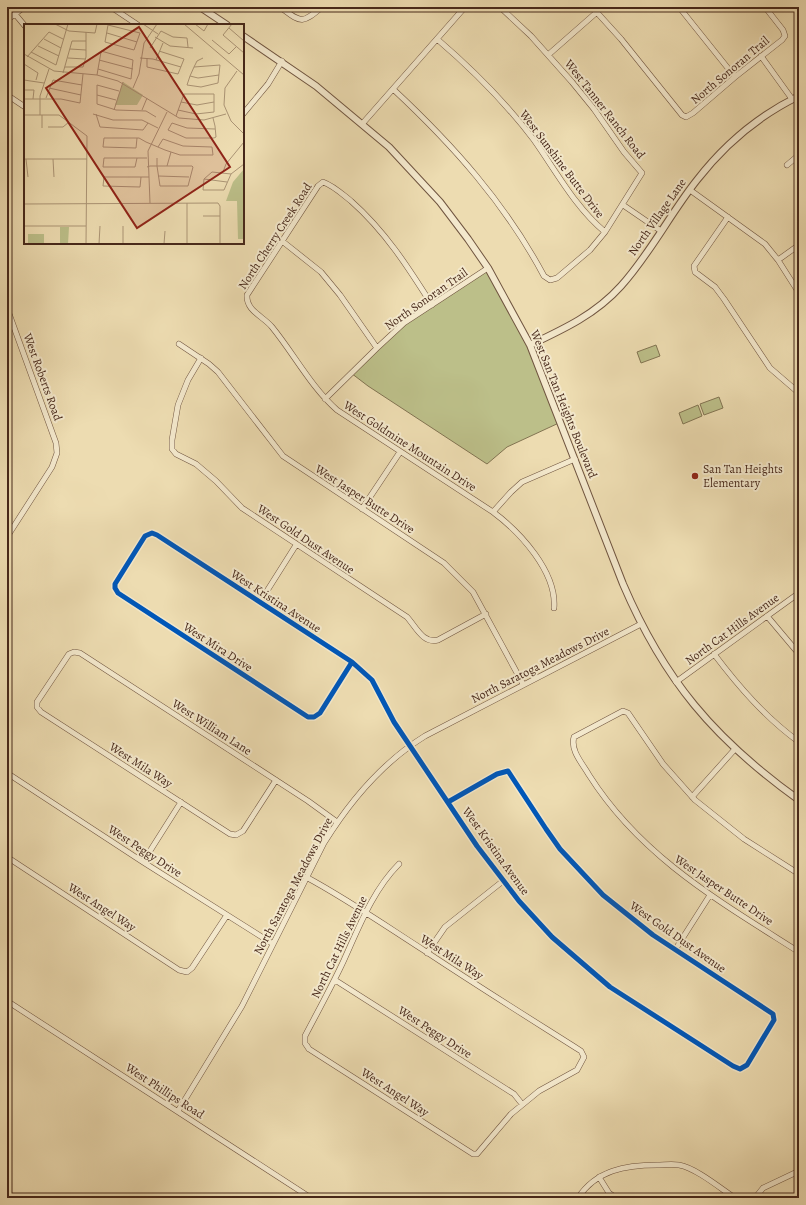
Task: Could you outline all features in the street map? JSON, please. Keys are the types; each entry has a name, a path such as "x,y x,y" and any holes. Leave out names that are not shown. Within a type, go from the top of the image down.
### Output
{"street":[{"path":"7,20 24,7"},
{"path":"111,7 136,24"},
{"path":"200,7 226,24"},
{"path":"280,7 296,18 303,20 309,18 322,7"},
{"path":"363,123 465,7"},
{"name":"West Tanner Ranch Road","path":"500,7 548,55 589,104 624,152 642,173 623,205"},
{"path":"548,55 597,12 592,7"},
{"path":"679,7 735,77"},
{"name":"North Sonoran Trail","path":"597,12 682,115 686,117 694,113 785,36 783,30 765,7"},
{"path":"15,14 24,25"},
{"name":"West San Tan Heights Boulevard","path":"244,37 282,61 363,123 389,147 440,202 488,268 530,345 622,584 641,624 676,682 711,726 758,769 799,800"},
{"name":"West Sunshine Butte Drive","path":"437,39 467,66 511,113 533,139 585,212 605,232"},
{"path":"761,56 792,99"},
{"path":"244,113 268,84 282,61"},
{"path":"393,89 428,121 479,176 505,213 544,276 550,280 557,278 590,250 605,232 623,205 661,231"},
{"path":"7,96 24,106"},
{"name":"North Village Lane","path":"530,345 572,325 606,300 630,275 709,165 744,132 770,112 799,96"},
{"path":"787,165 799,155"},
{"name":"North Cherry Creek Road","path":"247,302 247,295 318,186 323,182 331,185 342,194 379,228 398,252 432,305"},
{"path":"690,190 765,244 778,260 799,293"},
{"path":"728,216 694,266 695,272 714,287 724,299 770,368 799,392"},
{"path":"282,240 321,272 340,295 377,348"},
{"path":"778,260 799,245"},
{"name":"North Sonoran Trail","path":"325,399 404,323 488,268"},
{"name":"West Goldmine Mountain Drive","path":"247,302 250,308 270,325 283,340 325,399 337,410 493,512 516,532 542,566 552,588 554,608"},
{"name":"West Roberts Road","path":"7,308 56,443 57,453 52,467 7,537"},
{"name":"West Jasper Butte Drive","path":"179,344 201,358 218,372 283,456 362,510 444,563 473,592 523,684"},
{"name":"West Gold Dust Avenue","path":"201,358 188,380 178,405 172,449 176,454 196,464 216,481 242,508 407,617 426,639 432,641 486,614"},
{"path":"362,510 400,452"},
{"path":"493,512 522,482 575,460"},
{"name":"West Mira Drive","path":"152,533 145,536 115,584 115,588 118,593 308,717 314,718 320,714 352,662"},
{"name":"West Kristina Avenue","path":"152,533 352,662 372,680 394,722 477,846 503,881 552,937 610,987 740,1069 747,1064 774,1020 773,1014"},
{"path":"260,602 296,545"},
{"name":"North Cat Hills Avenue","path":"676,682 799,593"},
{"path":"767,616 799,654"},
{"name":"North Saratoga Meadows Drive","path":"178,1111 232,1024 306,877 337,822 369,783 410,745 523,684 641,624"},
{"name":"West William Lane","path":"37,707 37,702 69,654 74,652 80,653 276,780 337,822"},
{"path":"714,654 742,690 761,711 799,742"},
{"name":"West Mila Way","path":"37,707 41,712 230,834 236,835 243,831 276,780"},
{"name":"West Jasper Butte Drive","path":"692,797 663,764 628,713 623,711 574,737 572,743 574,750 593,781 626,823 656,854 710,896 799,952"},
{"path":"735,749 692,797 744,839 799,874"},
{"name":"West Gold Dust Avenue","path":"448,802 497,774 508,771 546,830 598,890 634,922 773,1014"},
{"name":"West Peggy Drive","path":"7,773 143,862 273,944"},
{"path":"143,862 181,802"},
{"name":"West Angel Way","path":"7,857 179,970 187,972 192,968 226,915"},
{"name":"North Cat Hills Avenue","path":"305,1044 305,1036 335,980 366,913 389,874 399,864"},
{"name":"West Mila Way","path":"306,877 366,913 581,1051 584,1057 577,1070 570,1076 548,1085 522,1104"},
{"path":"428,953 445,927 503,881"},
{"path":"675,950 710,896"},
{"name":"West Peggy Drive","path":"335,980 514,1094 522,1104"},
{"name":"West Phillips Road","path":"7,1001 311,1198"},
{"name":"West Angel Way","path":"305,1044 309,1049 473,1154 477,1154 482,1151 502,1123 522,1104"},
{"path":"578,1198 583,1190 599,1177 631,1165 679,1165 691,1170 735,1198"},
{"path":"755,1198 763,1188 799,1171"},
{"path":"599,1177 609,1193 616,1198"}],"green space":[{"path":"488,268 530,345 561,422 507,447 487,464 368,386 351,373 393,332"},
{"path":"656,345 660,356 641,363 637,352"},
{"path":"719,397 723,408 704,415 700,404"},
{"path":"698,405 702,416 683,424 679,413"}],"cycle path":[{"path":"352,662 320,713 314,717 308,717 118,593 115,588 115,584 145,536 152,533 352,662 372,680 394,722 477,846 519,901 552,937 610,987 733,1066 740,1069 747,1065 774,1020 773,1014 653,935 603,895 560,849 508,771 497,774 448,802"}],"place":[{"name":"San Tan Heights Elementary","path":"695,476"}]}
